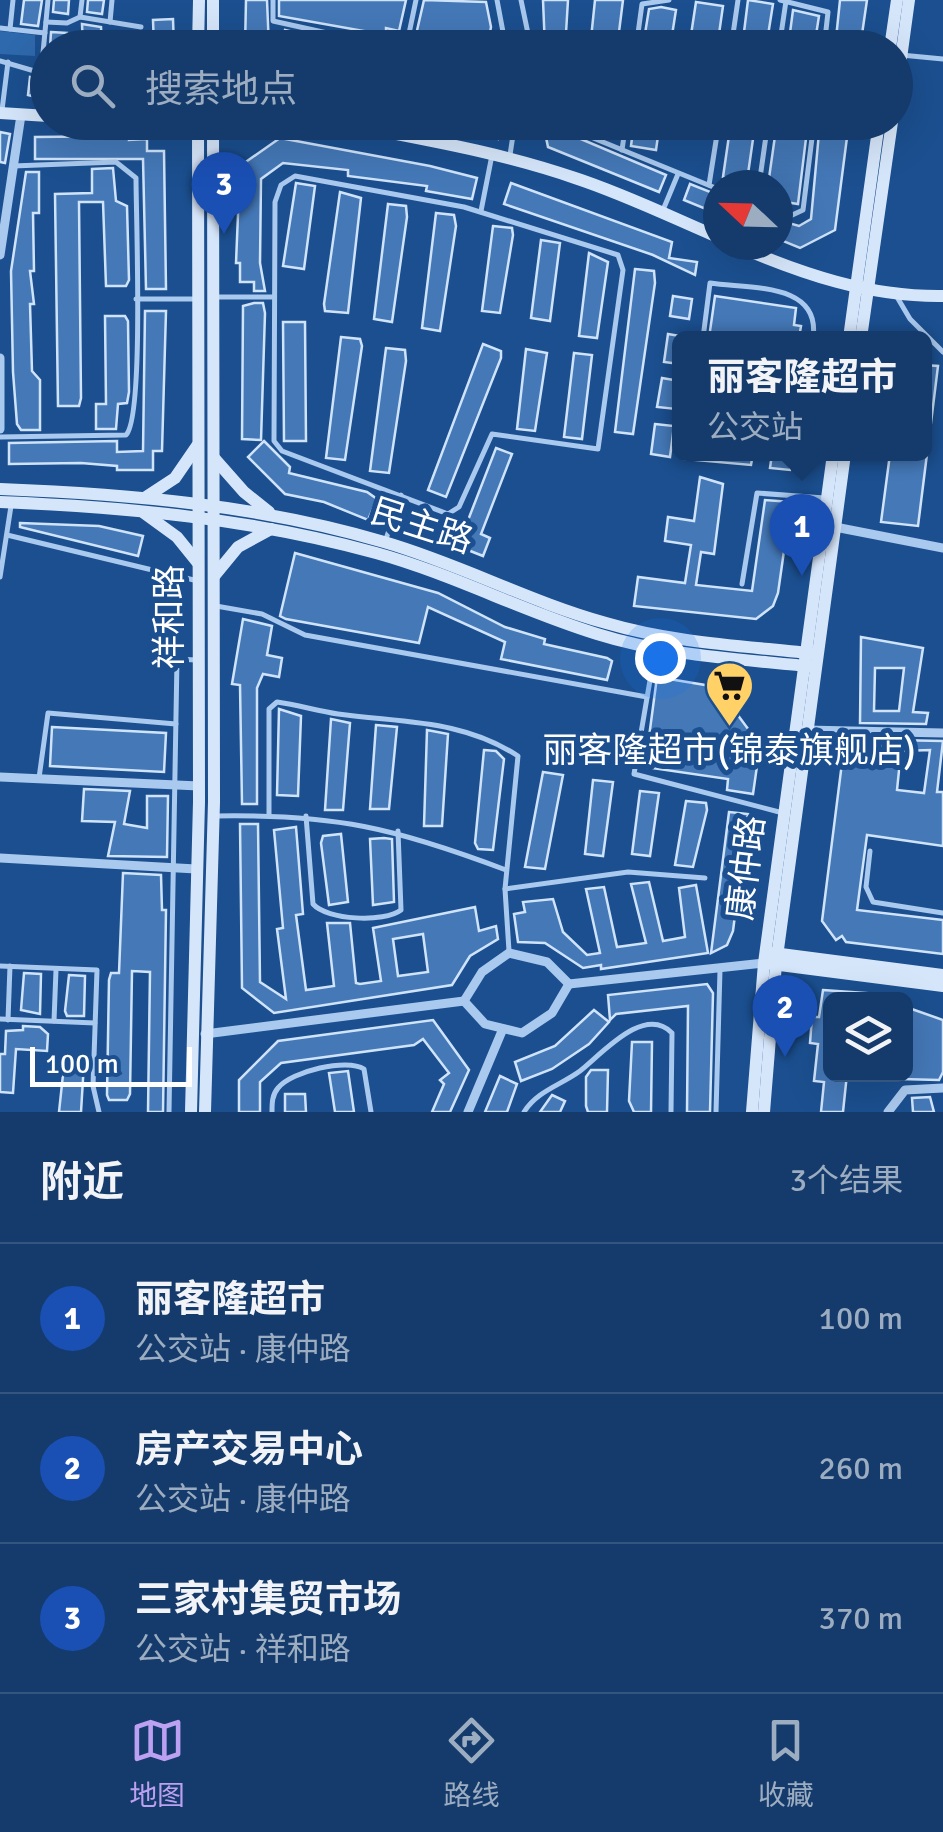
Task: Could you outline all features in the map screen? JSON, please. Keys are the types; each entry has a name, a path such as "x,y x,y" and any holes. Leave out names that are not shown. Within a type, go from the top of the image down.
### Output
{"main road":[{"path":"198,30 199,0"},
{"path":"212,30 213,0"},
{"path":"896,30 897,0"},
{"path":"902,30 909,0"},
{"path":"1,113 30,115"},
{"name":"祥和路","path":"191,1112 199,786 199,565 214,458 199,140"},
{"name":"祥和路","path":"205,1112 204,1034 213,816 214,577 200,440 212,140"},
{"path":"436,140 593,184 703,231"},
{"path":"861,331 877,140"},
{"path":"851,331 889,140"},
{"path":"771,260 862,289 896,295 943,296"},
{"path":"146,497 183,470 200,440"},
{"path":"214,458 273,523 238,547 214,577"},
{"name":"康仲路","path":"752,1112 806,730 832,461"},
{"name":"康仲路","path":"764,1112 783,813 844,461"},
{"name":"民主路","path":"0,489 146,497 207,512 385,542 617,626 810,660"},
{"name":"民主路","path":"6,502 207,512"},
{"path":"137,510 168,529 199,565"},
{"name":"民主路","path":"273,523 381,554 550,619 655,648 810,660"},
{"path":"771,958 943,975"},
{"path":"771,958 943,986"}],"street":[{"path":"0,253 3,210 20,115"},
{"path":"0,358 0,433"},
{"path":"835,527 943,548"},
{"path":"806,730 943,733"},
{"path":"0,777 199,786"},
{"path":"0,858 196,870"},
{"path":"464,1001 482,972 510,954 547,962 569,984"},
{"path":"569,984 720,968 771,958"},
{"path":"464,1001 477,1018 502,1031 522,1033 538,1025 557,1006 569,984"},
{"path":"204,1034 464,1001"},
{"path":"468,1112 502,1031"},
{"path":"888,1112 906,1090 943,1088"}],"lane":[{"path":"10,29 13,0"},
{"path":"45,30 48,0"},
{"path":"80,17 82,0"},
{"path":"110,24 112,0"},
{"path":"273,0 273,22 311,30"},
{"path":"410,30 416,0"},
{"path":"497,0 503,30"},
{"path":"521,0 527,30"},
{"path":"638,30 642,4 669,0"},
{"path":"733,30 738,0"},
{"path":"781,30 783,1 828,12 826,30"},
{"path":"46,22 67,24 80,17 141,27"},
{"path":"0,28 30,31"},
{"path":"913,55 943,59"},
{"path":"1,113 4,62 30,70"},
{"path":"510,158 512,140"},
{"path":"598,140 703,183"},
{"path":"622,150 623,140"},
{"path":"711,170 716,140"},
{"path":"760,170 765,140"},
{"path":"793,215 803,210 812,140"},
{"path":"481,211 493,154"},
{"path":"0,168 116,162 133,173 136,299 136,390 130,432 0,433"},
{"path":"662,213 678,173"},
{"path":"290,178 481,211 618,255 623,270 598,449 492,434 454,512 294,458 274,441 278,190 290,178"},
{"path":"704,331 710,283 799,297 811,310 812,331"},
{"path":"896,295 922,331"},
{"path":"136,299 274,297"},
{"path":"742,584 757,492 826,498"},
{"path":"385,542 401,495"},
{"path":"0,578 7,535 6,502"},
{"path":"7,535 199,582"},
{"path":"214,606 262,614 304,636 647,697"},
{"path":"655,648 634,774 783,813"},
{"path":"169,1112 177,659 199,660"},
{"path":"269,815 272,704 448,726 484,737 518,756 505,890 510,954"},
{"path":"39,778 48,712 176,724"},
{"path":"213,816 306,816 398,831 506,870"},
{"path":"306,816 313,904 322,912 367,917 401,910 398,831"},
{"path":"870,851 866,887 873,902 943,913"},
{"path":"505,890 628,872 705,878"},
{"path":"0,966 97,970 94,1086 99,1112"},
{"path":"8,1020 10,966"},
{"path":"54,1022 56,968"},
{"path":"716,1112 720,968"},
{"path":"0,1020 95,1023"},
{"path":"524,1112 537,1096 581,1070 617,1039 637,1029 661,1026 672,1033 670,1112"},
{"path":"272,1112 274,1095 282,1084 313,1071 356,1064 364,1069 371,1112"}],"shaded area":[{"path":"0,31 30,34 30,56 0,54"}],"building":[{"path":"24,0 42,0 38,26 21,24"},
{"path":"54,0 69,0 68,14 53,12"},
{"path":"88,0 104,0 102,14 87,12"},
{"path":"246,0 267,0 268,30 245,30"},
{"path":"279,0 406,0 399,30 358,30 279,16"},
{"path":"424,0 486,2 490,30 417,30"},
{"path":"543,0 568,0 566,30 544,30"},
{"path":"595,0 623,0 619,30 592,30"},
{"path":"748,0 773,4 769,30 744,30"},
{"path":"840,0 867,0 863,30 837,30"},
{"path":"696,2 723,6 720,30 692,30"},
{"path":"649,9 676,10 673,30 646,30"},
{"path":"793,10 819,16 817,30 790,30"},
{"path":"173,19 173,30 153,30 153,20"},
{"path":"82,24 101,27 101,30 82,30"},
{"path":"0,132 10,134 5,163 0,162"},
{"path":"35,140 147,140 147,151 164,151 166,289 146,289 143,159 35,159"},
{"path":"277,140 291,140 477,178 472,199 426,191 427,186 348,176 348,170 283,163 261,179 260,263 265,291 254,291 254,282 240,282 240,263 236,263 240,166"},
{"path":"547,140 583,140 666,175 659,192 548,147"},
{"path":"632,140 657,140 656,150 631,146"},
{"path":"728,140 753,140 749,170 724,170"},
{"path":"774,140 806,140 798,204 793,203 793,170 770,170"},
{"path":"818,140 847,140 835,230 800,248 793,245 793,224 799,226 811,219"},
{"path":"113,168 116,201 127,206 129,280 126,286 106,286 103,202 79,202 81,398 79,406 58,406 55,194 92,193 92,169"},
{"path":"26,172 39,172 39,213 33,213 34,271 30,271 34,304 30,304 32,371 40,380 40,430 21,430 17,424 13,372 11,271"},
{"path":"296,183 315,186 304,269 283,266"},
{"path":"511,183 672,242 669,258 697,262 695,275 653,255 504,204"},
{"path":"690,184 703,189 703,208 684,200"},
{"path":"340,192 361,198 348,313 325,311 324,304"},
{"path":"388,204 406,206 407,217 392,322 374,319"},
{"path":"436,213 454,215 456,226 440,331 422,328"},
{"path":"493,226 512,228 513,235 500,313 482,311"},
{"path":"541,240 560,243 550,321 531,318"},
{"path":"589,253 608,262 597,338 579,336"},
{"path":"635,269 654,271 655,283 633,434 615,432"},
{"path":"673,296 692,299 689,319 670,316"},
{"path":"715,296 796,308 794,325 801,326 800,331 710,331"},
{"path":"263,303 265,313 261,440 242,439 243,306"},
{"path":"145,311 166,311 162,451 153,451 153,470 117,470 117,466 81,463 9,464 9,443 117,441 117,452 143,451"},
{"path":"105,316 125,316 128,321 129,392 127,403 118,404 116,429 96,429 96,404 106,404"},
{"path":"283,322 305,322 306,441 284,441"},
{"path":"668,334 672,335 672,363 664,362"},
{"path":"341,337 360,339 362,346 345,460 326,458"},
{"path":"483,344 501,351 501,358 446,497 428,490"},
{"path":"386,348 405,350 406,361 389,473 370,471"},
{"path":"526,349 547,353 535,431 517,429"},
{"path":"574,353 592,355 582,439 564,437"},
{"path":"932,366 938,366 932,415"},
{"path":"662,378 672,380 672,409 657,407"},
{"path":"655,424 672,426 670,457 651,454"},
{"path":"264,441 290,467 289,473 367,492 377,499 368,520 324,502 285,494 248,457"},
{"path":"496,448 512,454 481,534 490,538 483,556 410,527 417,510 465,528"},
{"path":"706,461 752,461 751,465"},
{"path":"771,461 792,461 790,470 770,468"},
{"path":"889,461 926,461 918,526 881,522"},
{"path":"700,477 723,484 714,554 701,552 696,585 752,591 765,500 791,502 778,593 773,606 756,619 634,606 638,577 685,583 691,545 665,541 668,517 694,521"},
{"path":"20,523 99,526 143,536 138,556 20,527"},
{"path":"295,553 438,593 505,627 545,639 544,644 607,658 612,661 607,680 501,659 505,642 428,607 419,643 286,619 280,616"},
{"path":"243,619 272,626 267,655 282,658 279,677 263,674 257,688 257,804 242,804 240,685 232,684"},
{"path":"861,637 923,648 913,712 928,713 926,724 860,723","holes":["875,668 904,668 899,711 874,711"]},
{"path":"657,677 717,687 760,745 753,794 727,790 728,779 645,767"},
{"path":"279,709 301,716 298,796 277,795"},
{"path":"331,719 350,723 343,810 325,810"},
{"path":"376,725 397,727 389,809 370,809"},
{"path":"52,727 166,733 164,772 50,766"},
{"path":"427,730 448,734 442,826 424,826"},
{"path":"845,739 943,741 937,792 943,792 943,846 867,835 857,910 943,920 943,954 846,942 842,936 836,940 822,921","holes":["930,750 924,793 897,790 901,751"]},
{"path":"484,750 496,751 504,759 493,850 478,849 475,843"},
{"path":"543,772 563,775 545,869 525,867"},
{"path":"593,780 613,782 603,856 585,854"},
{"path":"84,789 130,791 124,824 147,828 147,796 168,796 167,857 108,856 115,822 82,821"},
{"path":"640,791 659,793 650,856 632,854"},
{"path":"686,801 706,803 707,810 693,867 675,865"},
{"path":"729,812 748,814 733,931 727,945 711,953"},
{"path":"240,824 258,824 260,982 286,999 277,929 283,928 274,830 296,827 303,914 296,915 306,990 334,986 327,923 350,923 356,983 360,984 381,981 373,928 475,907 479,931 496,926 498,939 470,956 452,985 274,1013 242,988","holes":["423,934 428,972 398,976 393,939"]},
{"path":"341,834 348,902 329,905 321,843 323,836"},
{"path":"370,839 392,839 394,902 373,905"},
{"path":"123,873 161,875 162,910 166,910 163,1112 148,1112 150,972 132,971 130,1094 127,1100 109,1100 107,1095 109,980 111,973 119,973"},
{"path":"649,882 663,941 685,937 679,888 696,885 708,953 601,969 601,965 583,968 545,943 518,942 514,914 525,912 523,902 553,899 563,932 587,955 600,953 586,889 604,887 617,947 646,943 631,884"},
{"path":"24,973 41,974 40,1014 21,1010"},
{"path":"69,975 85,976 84,1016 67,1016 65,1011"},
{"path":"707,984 713,993 710,1112 687,1112 688,1006 616,1014 610,1020 608,995"},
{"path":"823,990 850,992 823,992 823,1082 814,1081 818,1044 810,1043 812,1017 819,1017"},
{"path":"913,1009 943,1020 943,1072 939,1080 913,1079"},
{"path":"594,1010 609,1022 589,1044 552,1069 521,1081 515,1062 555,1046"},
{"path":"433,1020 469,1070 450,1112 432,1112 444,1084 440,1080 449,1073 423,1039 414,1045 281,1063 260,1082 260,1112 239,1112 239,1080 278,1041"},
{"path":"23,1026 40,1027 48,1034 47,1051 16,1049 13,1093 0,1092 0,1054 5,1054 6,1031 23,1030"},
{"path":"632,1042 652,1042 651,1112 634,1112 629,1101"},
{"path":"65,1056 82,1056 84,1063 81,1112 59,1112"},
{"path":"591,1070 608,1070 607,1112 588,1112 586,1077"},
{"path":"348,1071 354,1112 335,1112 329,1073"},
{"path":"500,1076 517,1084 507,1112 485,1112"},
{"path":"824,1082 846,1082 843,1112 821,1112"},
{"path":"285,1094 305,1094 306,1112 285,1112"},
{"path":"552,1095 565,1101 560,1112 540,1112"},
{"path":"930,1097 934,1112 913,1112 912,1098"}],"place":[{"name":"三家村集贸市场","path":"224,234"},
{"name":"丽客隆超市","path":"802,576"},
{"name":"丽客隆超市(锦泰旗舰店)","path":"729,728"},
{"name":"房产交易中心","path":"785,1057"}]}
